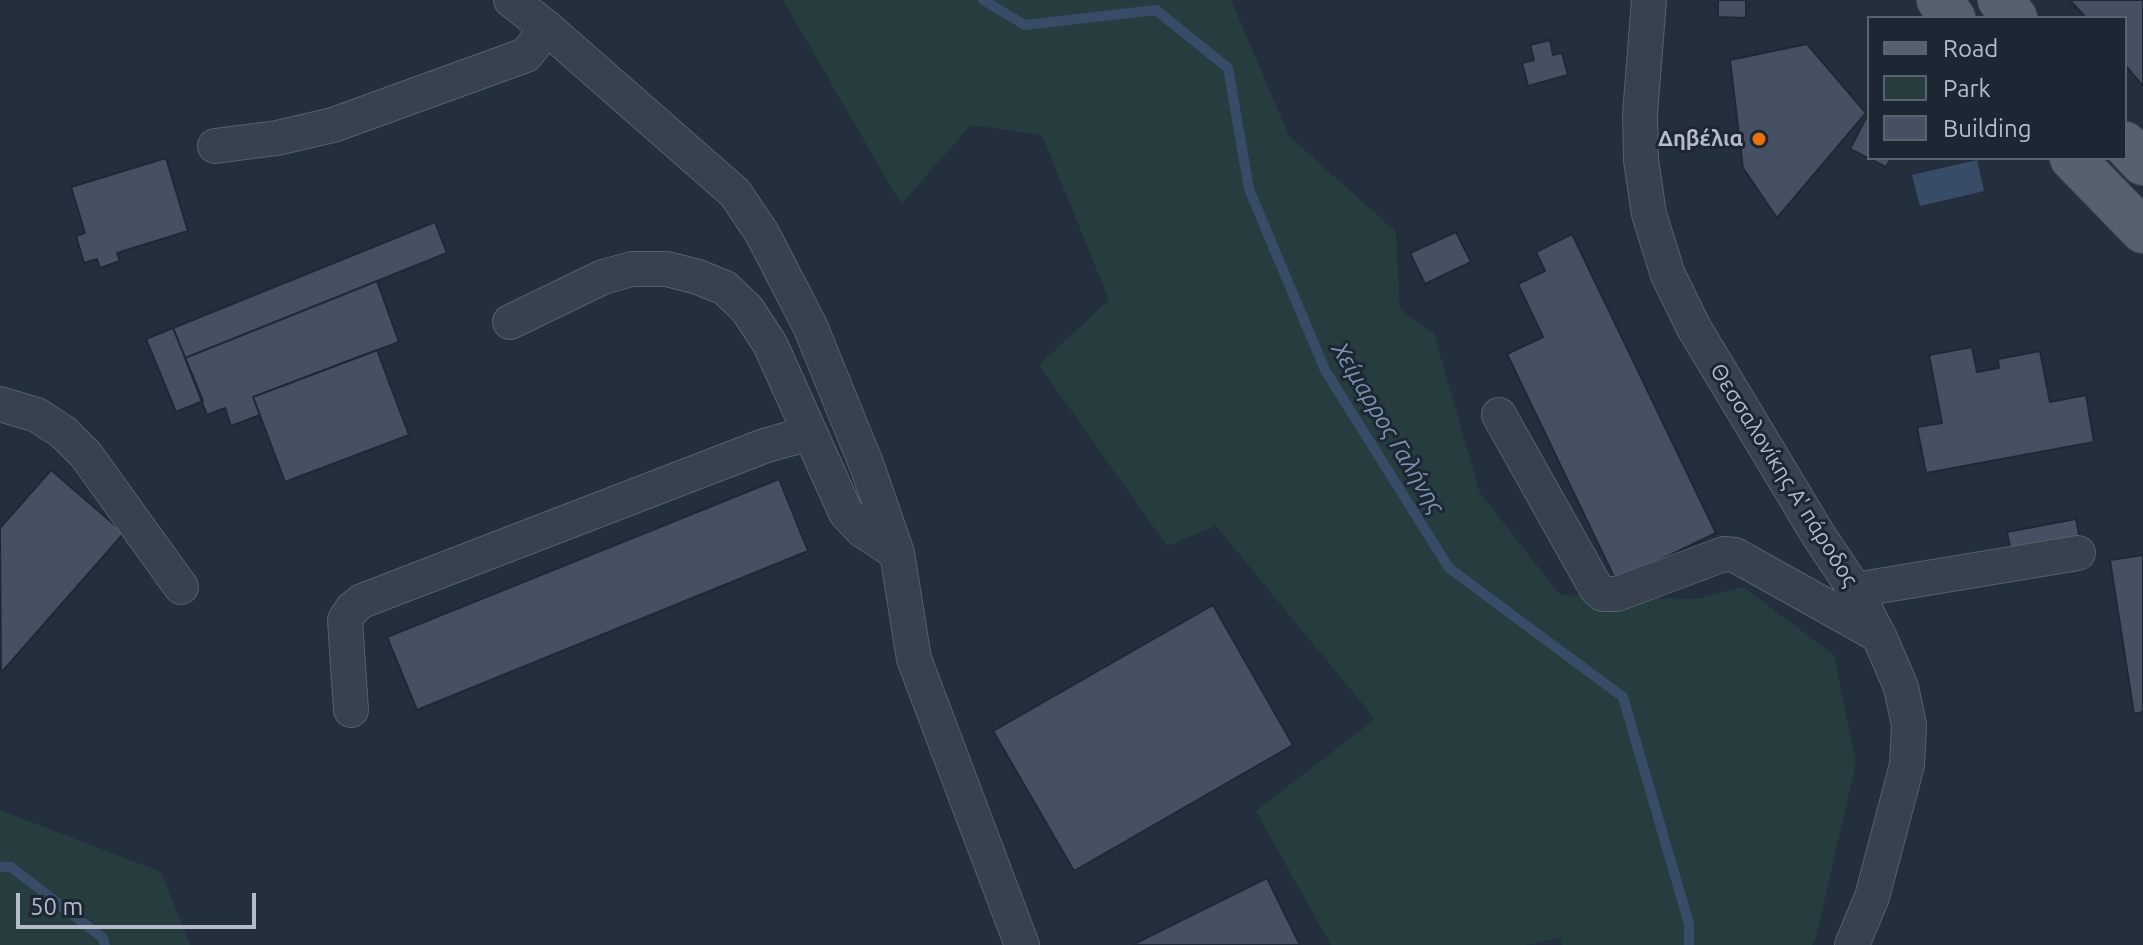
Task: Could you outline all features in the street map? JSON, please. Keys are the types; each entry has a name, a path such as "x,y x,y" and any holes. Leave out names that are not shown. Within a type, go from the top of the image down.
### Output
{"main road":[{"path":"1939,0 1951,16"},
{"path":"2000,0 2013,16"},
{"path":"2127,146 2143,163"},
{"path":"2074,160 2143,231"}],"street":[{"path":"511,0 735,193 762,233 810,326 867,466 897,553 914,659 1022,945"},
{"name":"Θεσσαλονίκης Α' πάροδος","path":"1649,0 1640,114 1641,160 1649,214 1668,275 1702,341 1819,536 1855,590 1901,687 1909,725 1907,765 1872,897 1852,945"},
{"path":"215,146 277,138 333,125 526,55 547,28"},
{"path":"510,322 603,277 632,269 667,269 725,288 747,309 770,344 846,513 862,530 897,553"},
{"path":"0,404 37,415 63,432 86,455 181,587"},
{"path":"1499,415 1596,588 1603,594 1617,594 1724,554 1735,555 1879,636"},
{"path":"351,710 345,620 362,601 749,452 810,433"},
{"path":"1855,590 2078,553"}],"green space":[{"path":"783,0 1231,0 1289,136 1396,232 1400,309 1434,334 1480,493 1560,595 1697,599 1743,587 1834,655 1856,763 1812,945 1562,945 1561,938 1525,945 1331,945 1256,811 1375,719 1216,526 1167,546 1039,365 1109,300 1042,135 971,125 901,204"},
{"path":"0,810 161,872 190,945 0,945"}],"water":[{"path":"1977,160 1984,191 1920,206 1912,175"}],"building":[{"path":"1718,0 1746,0 1746,18 1718,17"},
{"path":"2070,0 2143,0 2143,86 2127,67 2127,16 2084,16"},
{"path":"1550,40 1553,55 1562,53 1568,75 1528,86 1522,63 1534,60 1530,45"},
{"path":"1807,44 1866,113 1777,218 1743,168 1730,60"},
{"path":"1867,116 1867,158 1850,149"},
{"path":"166,158 188,231 117,253 120,261 100,268 97,259 84,263 76,236 85,233 71,187"},
{"path":"1872,160 1890,160 1886,167"},
{"path":"435,222 447,253 185,358 173,328"},
{"path":"1456,232 1471,262 1425,284 1410,253"},
{"path":"1572,234 1716,533 1616,581 1507,354 1543,337 1518,284 1545,271 1536,252"},
{"path":"377,281 399,342 253,397 260,415 231,426 225,408 207,415 185,358"},
{"path":"173,328 203,401 176,412 146,339"},
{"path":"1972,347 1977,372 1999,368 1998,359 2040,351 2050,402 2086,395 2094,442 1926,473 1917,427 1942,423 1929,355"},
{"path":"377,350 409,435 285,482 253,397"},
{"path":"51,470 124,533 1,673 0,528"},
{"path":"779,479 808,551 417,710 387,637"},
{"path":"2076,519 2080,539 2011,552 2007,532"},
{"path":"2143,555 2143,712 2134,714 2110,560"},
{"path":"1213,605 1293,745 1074,871 993,731"},
{"path":"1267,878 1300,945 1132,945"}],"waterway":[{"name":"Χείμαρρος Γαλήνης","path":"983,0 1025,25 1156,10 1228,68 1249,189 1325,370 1449,568 1623,697 1689,924 1689,945"},
{"path":"0,867 11,867 103,938 105,945"}],"place":[{"name":"Δηβέλια","path":"1759,139"}]}
